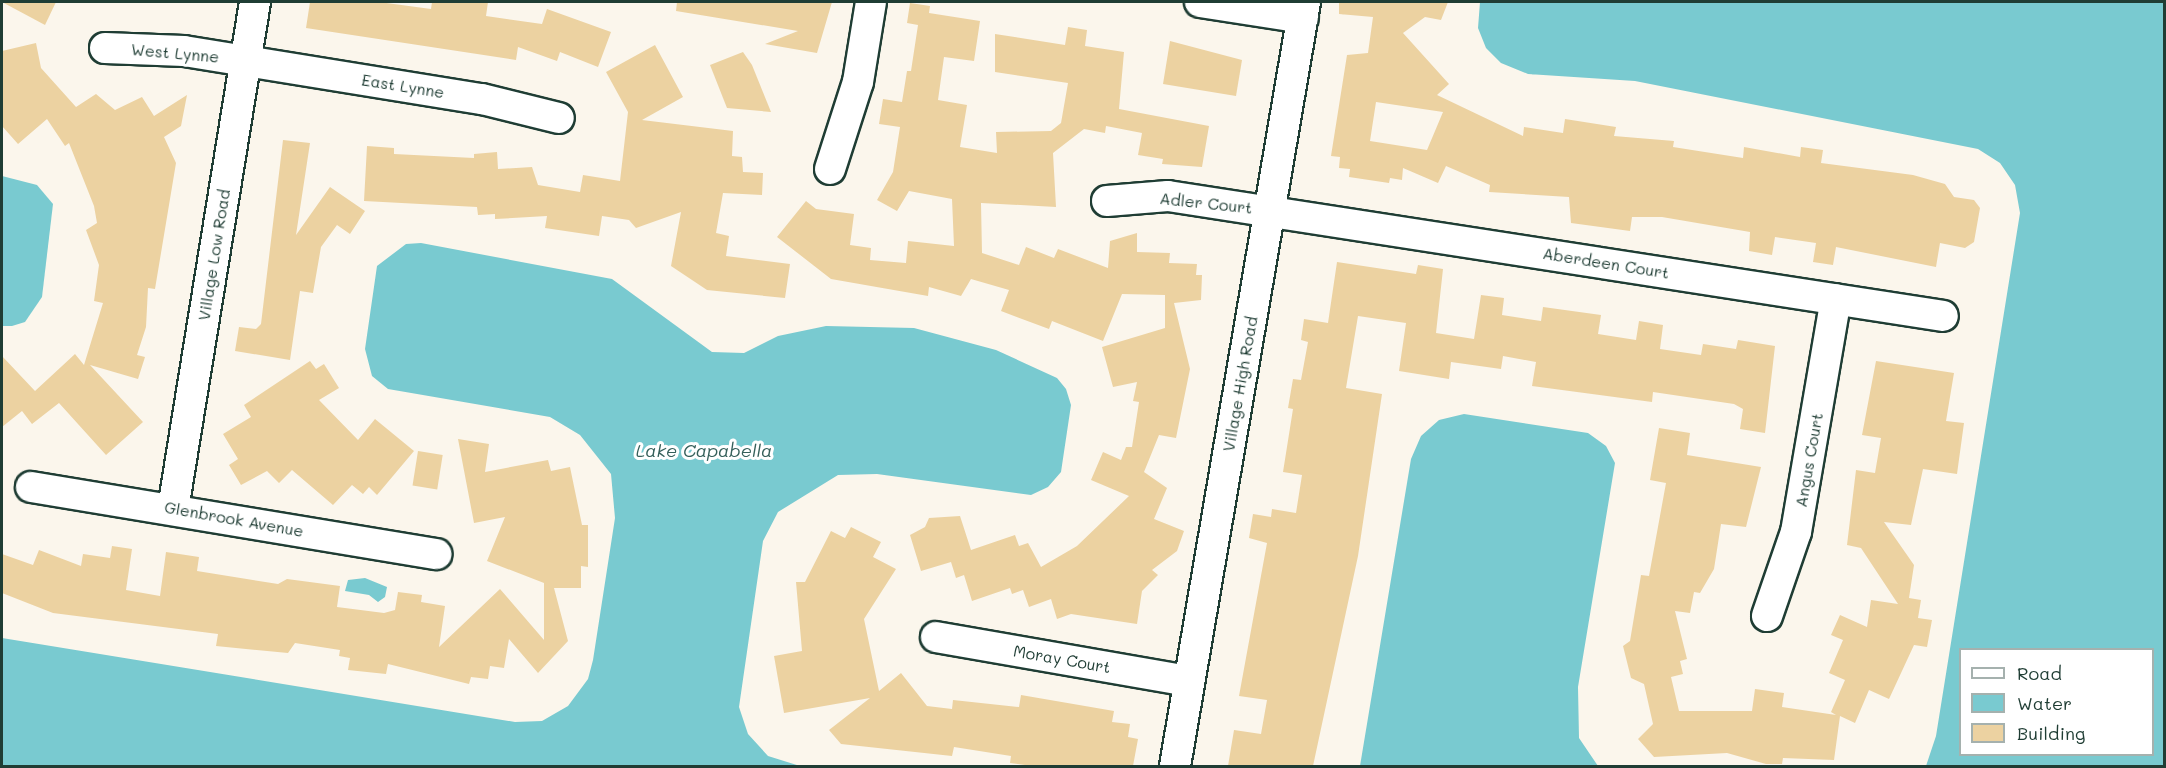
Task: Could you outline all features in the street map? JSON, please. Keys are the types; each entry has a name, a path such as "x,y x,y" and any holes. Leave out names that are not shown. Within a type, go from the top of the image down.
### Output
{"street":[{"name":"Village Low Road","path":"173,508 255,2"},
{"path":"830,169 858,82 871,2"},
{"path":"1200,2 1304,10"},
{"name":"Village High Road","path":"1175,766 1304,10"},
{"name":"West Lynne","path":"105,48 184,51 245,61"},
{"name":"East Lynne","path":"245,61 482,99 559,118"},
{"name":"Adler Court","path":"1107,201 1168,196 1269,210"},
{"name":"Aberdeen Court","path":"1269,210 1943,316"},
{"name":"Angus Court","path":"1767,616 1796,532 1836,299"},
{"name":"Glenbrook Avenue","path":"31,487 173,508 437,554"},
{"name":"Moray Court","path":"936,637 1189,681"}],"water":[{"path":"1480,2 2164,2 2164,766 1926,766 1936,736 2020,213 2015,185 2000,163 1978,149 1635,81 1528,74 1501,63 1486,48 1478,28"},
{"path":"2,176 37,185 53,204 42,297 25,322 12,326 2,326"},
{"name":"Lake Capabella","path":"421,243 612,279 712,352 744,353 778,336 826,326 914,328 996,350 1057,378 1066,389 1071,405 1061,472 1048,487 1031,495 877,474 838,475 778,512 763,541 739,707 748,734 768,756 800,766 2,766 2,638 515,722 542,721 568,706 588,679 593,660 615,518 611,474 580,435 550,417 388,389 372,376 365,349 377,266 406,244"},
{"path":"1464,414 1588,433 1606,446 1615,463 1578,687 1579,738 1598,766 1360,766 1411,459 1421,436 1439,420"},
{"path":"365,578 387,587 385,597 378,602 369,595 345,591 348,580"}],"building":[{"path":"2,2 56,2 45,25"},
{"path":"310,2 379,2 431,9 432,2 488,2 486,16 542,24 547,9 611,32 598,67 560,52 557,61 518,47 516,60 306,28"},
{"path":"677,2 832,2 817,53 765,44 798,31 676,11"},
{"path":"1339,2 1448,2 1441,20 1425,17 1403,33 1449,84 1437,95 1523,136 1524,127 1563,133 1565,119 1616,127 1614,136 1674,141 1673,147 1743,158 1744,147 1800,157 1801,147 1823,150 1821,163 1913,175 1945,184 1954,197 1974,200 1980,208 1974,242 1965,248 1940,243 1936,267 1836,247 1833,265 1813,262 1816,243 1775,237 1772,255 1749,251 1750,232 1662,217 1632,217 1630,231 1571,223 1569,197 1489,192 1490,185 1446,166 1438,183 1403,168 1402,180 1390,178 1389,183 1349,177 1350,169 1339,168 1340,157 1331,156 1347,55 1368,53 1373,17 1339,14","holes":["1376,102 1443,112 1427,150 1370,141"]},
{"path":"910,3 930,6 929,13 980,21 974,61 944,57 938,100 967,105 960,147 997,153 996,132 1051,131 1061,123 1068,83 995,72 995,34 1065,45 1068,27 1087,30 1085,46 1124,52 1119,109 1209,126 1202,167 1162,164 1163,159 1138,155 1142,133 1106,126 1105,133 1084,129 1053,153 1056,207 981,203 982,253 1019,265 1026,247 1054,258 1058,249 1108,268 1110,241 1137,233 1137,252 1170,253 1169,263 1197,264 1196,275 1202,275 1201,300 1174,303 1190,369 1176,438 1159,435 1144,472 1167,488 1154,519 1184,531 1177,551 1152,570 1158,575 1142,591 1137,624 1071,614 1057,619 1051,599 1029,607 1023,590 1012,594 1010,588 972,601 964,575 956,578 951,562 921,571 910,535 925,527 929,518 960,516 971,550 1015,535 1019,546 1028,543 1041,567 1077,546 1129,496 1091,480 1103,452 1121,460 1126,447 1132,447 1139,402 1133,401 1137,382 1113,387 1102,347 1165,328 1165,295 1122,294 1103,341 1052,321 1049,329 1001,311 1009,290 971,279 961,296 929,287 928,296 831,279 777,237 806,201 816,209 854,214 850,245 871,248 870,260 906,263 908,241 954,246 952,199 909,191 897,211 877,200 893,172 900,127 879,124 883,99 902,102 907,71 911,71 918,25 907,23"},
{"path":"1170,41 1242,60 1236,96 1163,84"},
{"path":"36,43 41,68 76,107 96,94 115,110 142,97 154,116 187,95 181,126 164,137 176,163 155,289 148,288 146,327 137,355 145,357 138,379 90,365 143,422 106,455 59,403 32,424 22,411 2,427 2,356 35,391 75,354 84,365 103,303 94,301 99,265 86,230 97,223 94,206 69,143 65,146 47,119 18,144 2,126 2,51"},
{"path":"655,45 683,97 642,120 733,131 732,156 742,157 743,172 763,173 762,195 723,193 716,233 729,236 726,256 790,264 785,298 707,290 671,266 681,212 636,228 629,220 602,216 599,236 545,228 547,216 495,219 495,214 478,215 477,207 364,201 367,146 394,148 394,154 474,158 474,154 497,152 498,169 532,167 538,185 580,192 583,175 620,181 628,112 606,72"},
{"path":"743,52 752,65 771,112 727,108 710,65"},
{"path":"283,140 310,143 296,235 330,187 365,211 350,234 337,225 321,247 313,293 300,291 290,360 235,351 239,327 256,329 261,324"},
{"path":"1337,262 1416,274 1418,265 1443,269 1436,333 1474,339 1481,295 1504,298 1502,315 1541,321 1543,307 1601,315 1598,334 1636,340 1639,321 1663,325 1660,349 1701,355 1703,344 1736,349 1738,340 1775,346 1765,433 1740,429 1743,409 1734,404 1653,392 1652,402 1532,386 1536,362 1503,356 1501,369 1451,362 1449,379 1399,371 1406,323 1358,316 1346,388 1382,394 1358,556 1313,766 1228,766 1234,730 1261,734 1267,700 1239,696 1267,543 1249,538 1253,514 1271,517 1272,509 1296,513 1302,475 1283,472 1293,409 1288,408 1293,379 1301,380 1308,342 1301,340 1304,319 1328,323"},
{"path":"310,361 316,369 324,364 339,388 319,400 358,440 375,419 414,451 377,495 369,487 363,494 352,485 333,505 292,470 279,483 267,471 241,485 229,465 238,459 223,434 251,417 244,405"},
{"path":"1876,361 1954,373 1946,421 1964,423 1957,474 1923,469 1911,525 1884,522 1914,565 1909,598 1921,600 1918,618 1932,620 1927,647 1914,645 1889,699 1869,690 1855,723 1840,716 1834,760 1783,758 1782,764 1766,764 1727,753 1654,757 1638,739 1653,724 1644,684 1631,678 1623,646 1630,641 1641,575 1649,576 1666,483 1650,480 1659,428 1690,433 1687,455 1761,467 1746,527 1721,524 1714,569 1700,593 1694,592 1690,613 1675,611 1687,659 1680,661 1683,674 1671,677 1679,711 1752,711 1755,689 1784,693 1782,707 1836,715 1831,712 1845,680 1829,673 1843,640 1831,635 1840,615 1867,627 1871,600 1898,604 1861,548 1847,545 1856,470 1875,473 1881,438 1862,435"},
{"path":"458,439 489,444 485,472 548,460 551,471 570,467 582,525 588,525 588,567 581,566 581,588 554,588 568,641 538,673 509,639 504,668 490,666 488,679 471,677 469,684 388,664 386,674 348,670 350,658 339,656 340,650 295,643 288,653 216,646 218,634 53,613 2,593 2,554 33,565 39,550 81,566 83,554 110,558 112,546 132,549 126,590 160,596 166,552 199,557 197,571 278,584 287,579 340,586 337,607 384,613 395,610 398,592 422,595 421,602 445,606 439,647 500,589 544,640 544,583 487,561 505,517 474,523"},
{"path":"418,451 443,455 437,489 413,486"},
{"path":"851,527 881,542 873,557 896,569 864,619 879,691 901,673 927,706 952,709 953,700 1019,707 1021,695 1114,711 1112,722 1130,724 1128,737 1138,739 1133,766 1032,766 1010,763 1011,756 954,747 952,756 841,744 829,730 870,698 784,713 774,656 802,651 796,582 805,582 831,531 845,538"}]}
